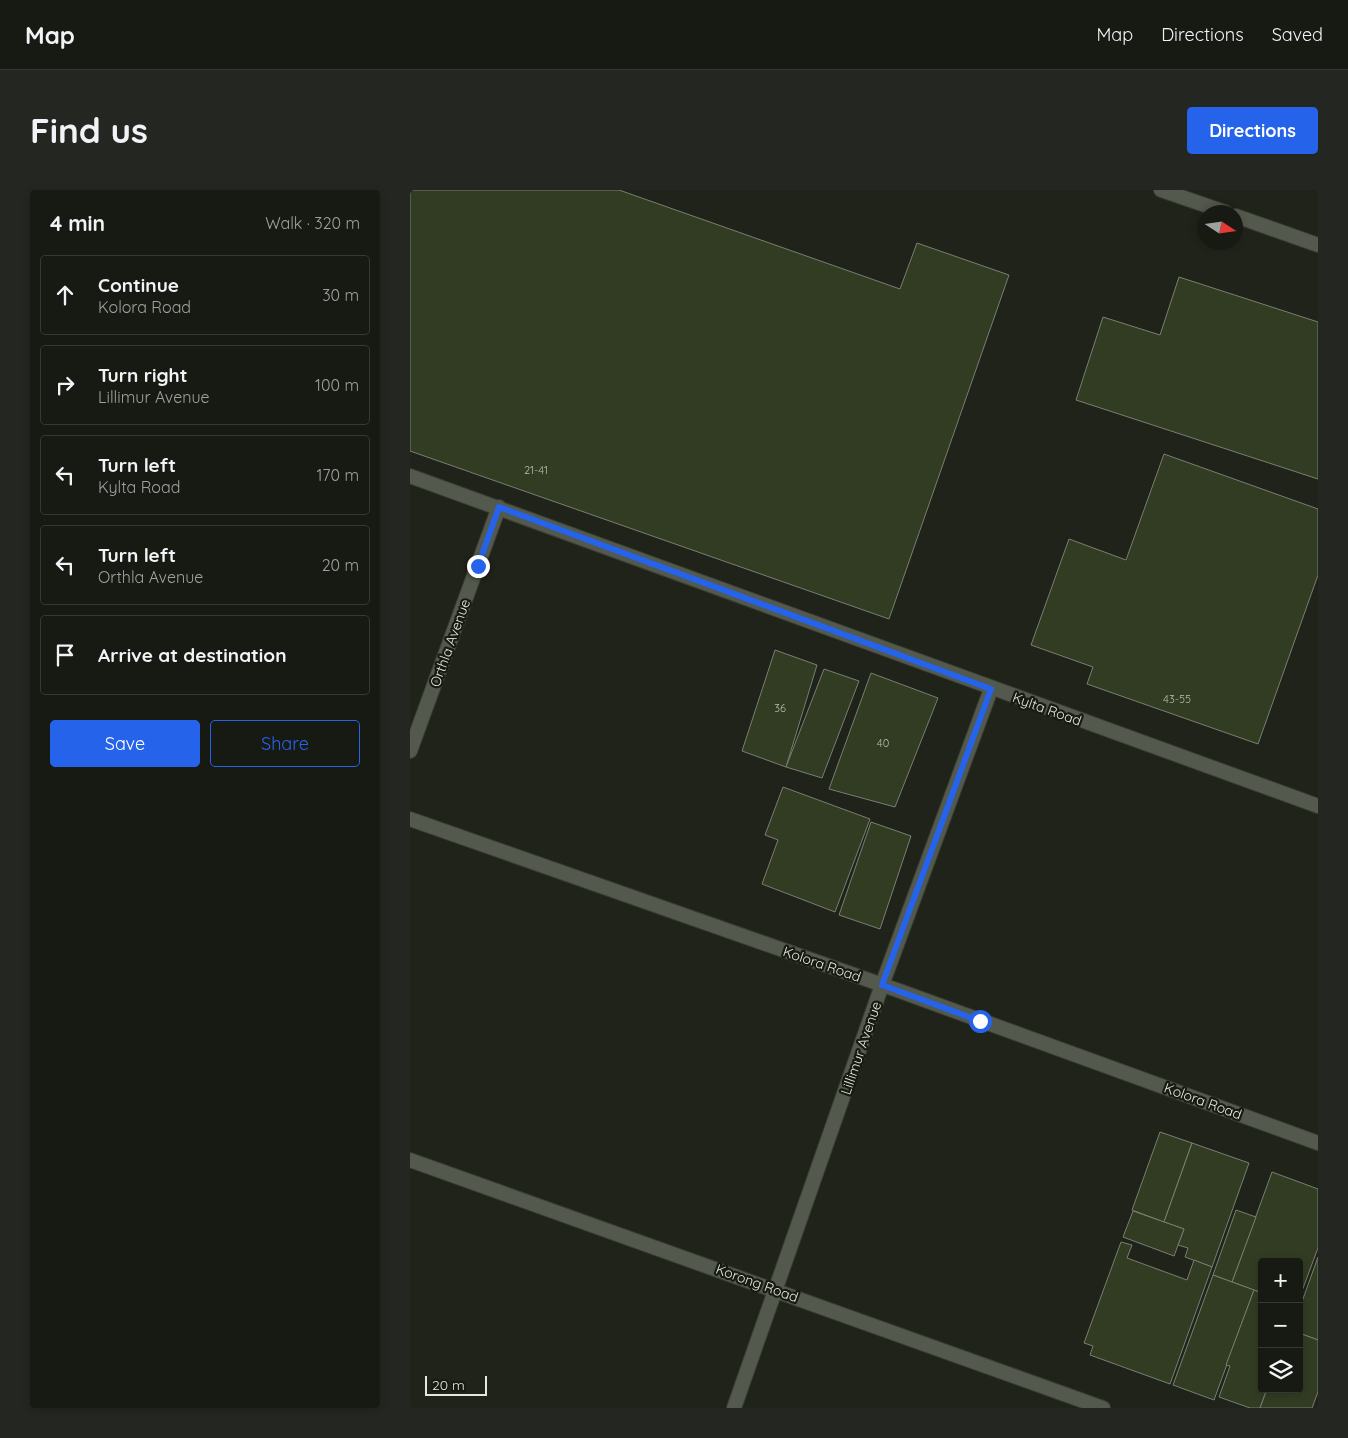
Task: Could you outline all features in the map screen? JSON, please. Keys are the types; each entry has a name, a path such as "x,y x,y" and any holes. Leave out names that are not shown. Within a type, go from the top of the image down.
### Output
{"street":[{"path":"1162,190 1205,205"},
{"path":"1243,218 1318,245"},
{"name":"Kylta Road","path":"410,476 499,507 991,689 1318,806"},
{"name":"Orthla Avenue","path":"410,751 499,507"},
{"name":"Lillimur Avenue","path":"734,1408 777,1290 882,985 991,689"},
{"name":"Kolora Road","path":"410,819 882,985 1318,1143"},
{"name":"Korong Road","path":"410,1160 1103,1408"}],"building":[{"path":"410,190 619,190 900,289 917,243 1009,275 889,619 410,451"},
{"path":"1179,277 1318,322 1318,479 1076,400 1103,317 1160,335"},
{"path":"1164,454 1318,509 1318,575 1258,744 1087,684 1093,667 1031,645 1069,539 1126,560"},
{"path":"775,650 817,665 786,767 742,751"},
{"path":"824,669 859,681 822,778 786,767"},
{"path":"871,673 938,698 895,807 829,789"},
{"path":"783,787 870,819 835,912 762,884 778,840 765,835"},
{"path":"871,822 911,836 880,929 839,915"},
{"path":"1160,1132 1192,1143 1164,1222 1132,1210"},
{"path":"1192,1143 1249,1163 1212,1267 1185,1257 1188,1248 1178,1245 1184,1229 1164,1222"},
{"path":"1272,1172 1318,1189 1318,1248 1303,1288 1303,1258 1258,1258 1258,1292 1232,1282"},
{"path":"1236,1210 1256,1217 1232,1282 1213,1275"},
{"path":"1133,1211 1184,1229 1174,1256 1123,1237"},
{"path":"1121,1242 1132,1245 1127,1258 1187,1280 1194,1260 1212,1267 1170,1384 1090,1355 1093,1346 1084,1343"},
{"path":"1318,1257 1318,1340 1303,1334 1303,1299"},
{"path":"1213,1275 1254,1290 1214,1400 1173,1385"},
{"path":"1254,1290 1258,1292 1258,1393 1266,1393 1260,1408 1250,1408 1219,1397 1230,1366 1226,1365"},
{"path":"1303,1334 1318,1340 1318,1392 1312,1408 1260,1408 1266,1393 1303,1393"}],"route":[{"path":"478,566 499,507 991,689 882,985 980,1021"}]}
